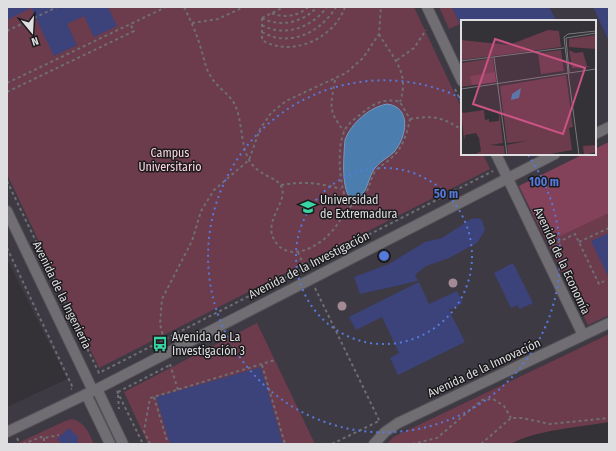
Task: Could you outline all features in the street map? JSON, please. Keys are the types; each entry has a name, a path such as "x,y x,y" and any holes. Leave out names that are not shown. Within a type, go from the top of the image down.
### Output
{"street":[{"path":"427,7 461,79"},
{"path":"596,134 609,127"},
{"name":"Avenida de la Economía","path":"496,155 583,336"},
{"name":"Avenida de la Investigación","path":"7,432 167,353 553,155"},
{"name":"Avenida de la Ingeniería","path":"7,211 92,391"},
{"name":"Avenida de la Innovación","path":"374,444 385,432 398,423 609,323"},
{"path":"92,391 110,444"},
{"path":"92,391 123,444"}],"path":[{"path":"7,31 57,7"},
{"path":"7,83 166,7"},
{"path":"184,7 192,23 209,73 234,104 241,123 244,148 249,160 254,169 264,176 276,180 281,185 282,195 273,218 272,232 279,246 284,250 298,252 311,247 328,236 345,215 349,207 362,199 370,187 376,171 396,154 404,140 410,119 400,102"},
{"path":"192,23 218,19 244,7"},
{"path":"262,18 284,7"},
{"path":"272,13 281,16 294,15 308,7"},
{"path":"262,18 276,22 294,21 303,18 317,7"},
{"path":"262,25 276,30 297,29 317,19 327,7"},
{"path":"262,32 288,39 300,37 321,25 336,7"},
{"path":"262,18 262,40 276,46 289,47 302,45 326,33 337,22 345,7"},
{"path":"178,390 160,324 162,300 192,241 201,211 214,190 249,160 260,129 271,113 286,101 335,80 355,66 379,34 381,7"},
{"path":"397,60 414,48 433,20"},
{"path":"7,92 134,32 130,24"},
{"path":"379,34 397,60 403,76 404,92 400,102"},
{"path":"335,80 330,110 336,122 344,131"},
{"path":"349,207 342,189 341,142 344,131 351,122 374,104 387,101 400,102"},
{"path":"410,119 434,117 444,119 461,129"},
{"path":"7,180 99,373 493,170"},
{"path":"281,185 300,182 322,183 342,189"},
{"path":"579,242 609,228"},
{"path":"542,250 575,234 599,284 606,280"},
{"path":"7,248 73,388 66,391"},
{"path":"298,252 385,432"},
{"path":"150,444 144,431 150,398 275,360"},
{"path":"118,392 171,365"},
{"path":"262,365 285,444"},
{"path":"118,392 120,410"},
{"path":"118,392 143,444"},
{"path":"154,397 168,444"},
{"path":"412,444 425,443 437,438 482,400 492,400 504,406 511,418"},
{"path":"481,444 511,418 522,418 550,424 609,418"},
{"path":"332,444 380,421"},
{"path":"23,444 41,437 44,438 59,435"},
{"path":"44,438 44,444"}],"shaded area":[{"name":"Universidad de Extremadura","path":"7,7 609,7 609,334 393,437 387,444 7,444 7,407 67,379 7,259"},
{"path":"609,142 609,213 547,242 519,186 582,155 596,155 596,148"}],"green space":[{"name":"Campus Universitario","path":"7,7 414,7 461,107 461,155 483,155 490,169 99,368 7,174"},
{"path":"439,7 452,7 460,24 449,29"},
{"path":"609,142 609,315 588,325 519,186 582,155 596,155 596,148"},
{"path":"257,323 315,444 148,444 124,392"},
{"path":"609,334 609,422 545,432 532,435 511,444 387,444 393,437"},
{"path":"72,419 83,425 94,444 16,444 65,421"}],"water":[{"path":"387,104 395,106 404,117 405,124 402,139 394,152 379,163 372,172 362,195 353,200 346,190 344,182 345,140 356,122 374,108"}],"building":[{"path":"7,7 108,7 117,26 94,37 84,16 67,24 77,45 54,56 31,8 7,20"},
{"path":"452,7 549,7 555,18 551,20 461,20 460,24"},
{"path":"593,7 609,7 609,41"},
{"path":"478,218 482,220 485,230 477,243 449,258 426,266 415,275 418,281 360,294 354,277 389,264 425,242 442,238 471,219"},
{"path":"609,233 609,278 591,241"},
{"path":"513,263 533,303 520,309 517,305 511,308 494,273"},
{"path":"419,282 429,304 457,291 463,303 449,310 465,342 398,375 390,358 399,353 382,317 356,330 349,317"},
{"path":"261,367 283,444 170,444 156,397"},
{"path":"69,428 79,438 77,440 79,444 62,444 57,439"}],"place":[{"name":"Universidad de Extremadura","path":"308,207"},
{"name":"Avenida de La Investigación 3","path":"160,344"}]}
